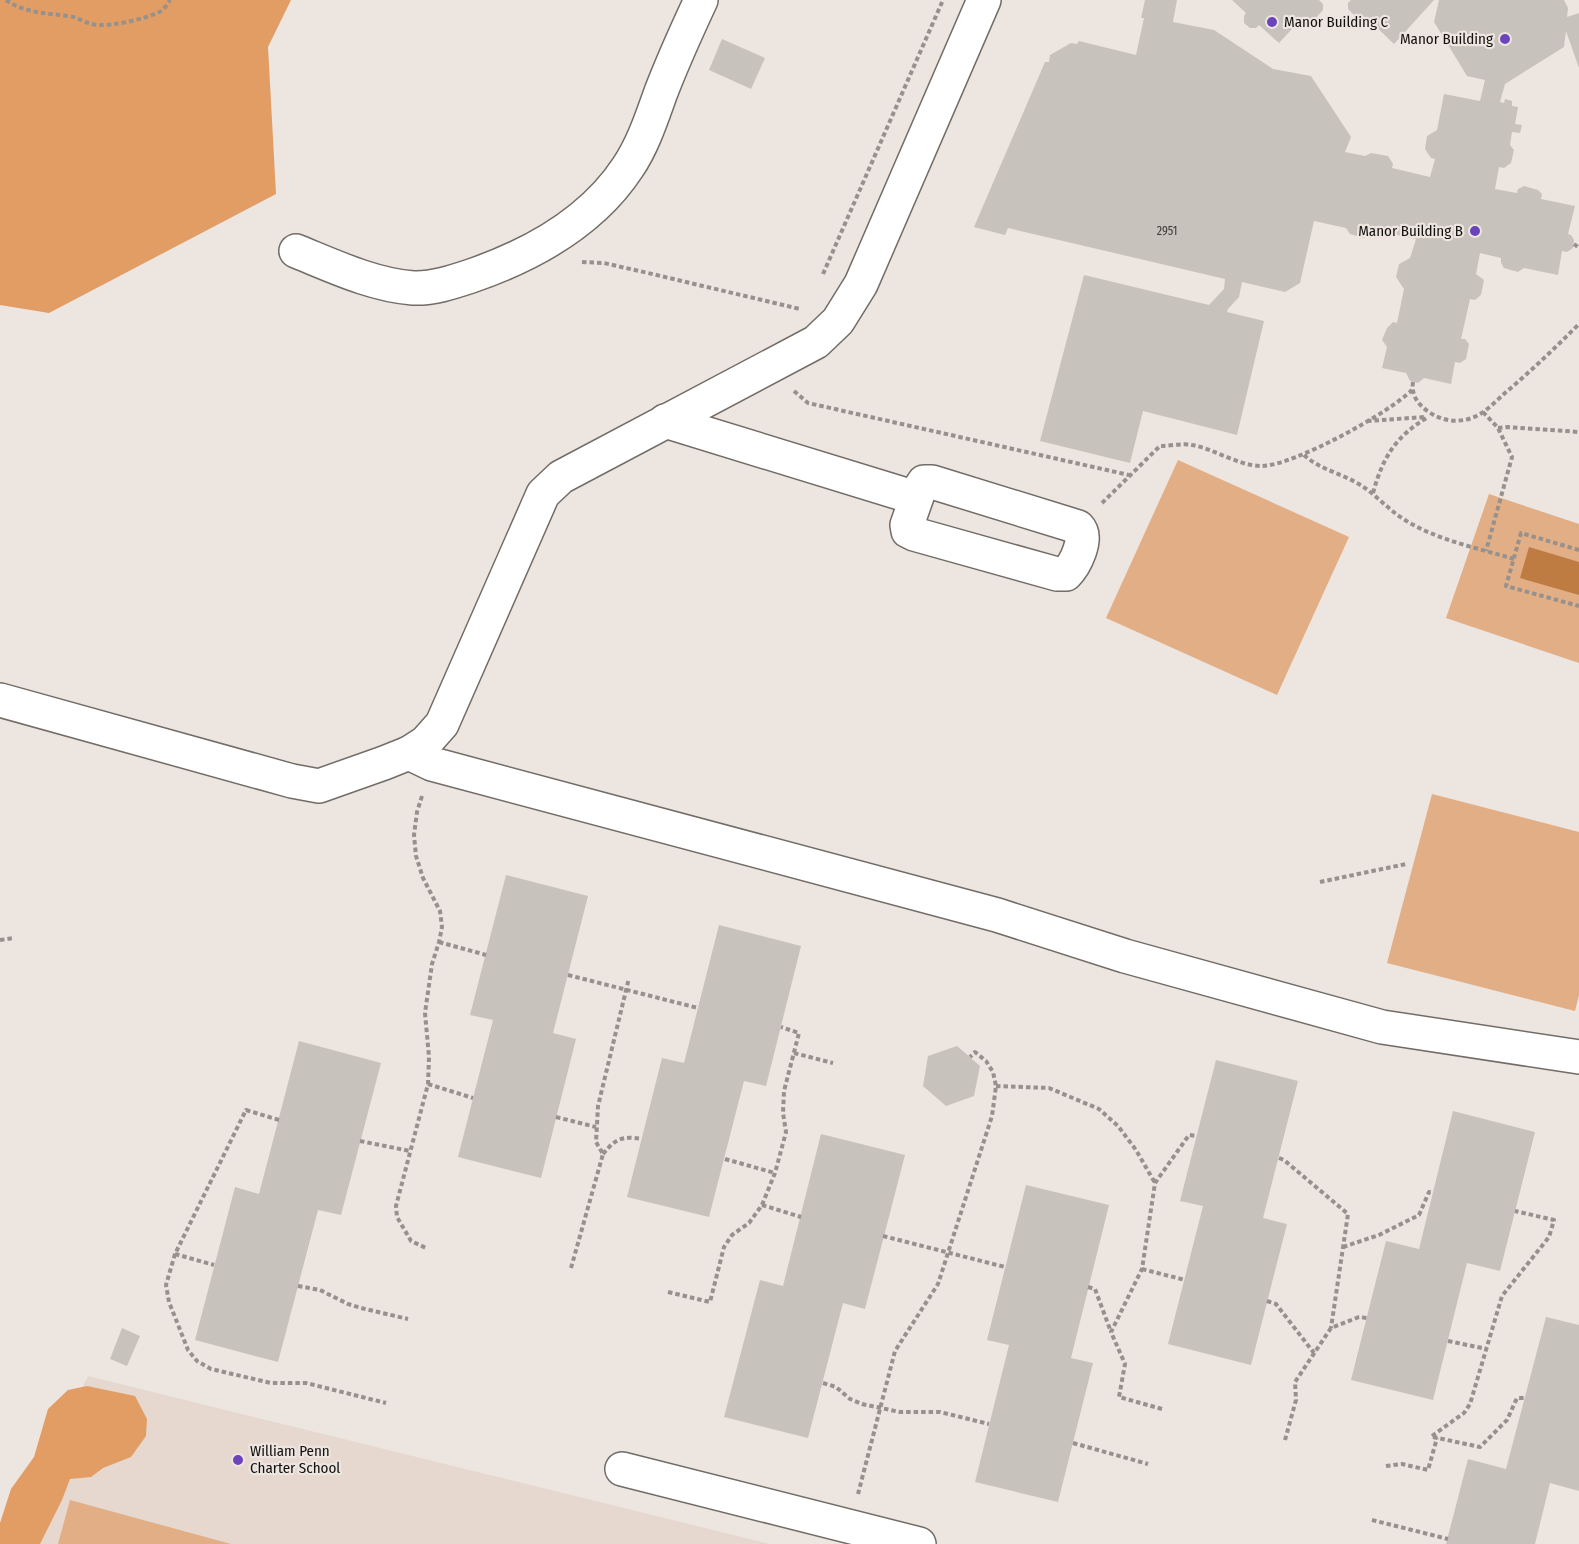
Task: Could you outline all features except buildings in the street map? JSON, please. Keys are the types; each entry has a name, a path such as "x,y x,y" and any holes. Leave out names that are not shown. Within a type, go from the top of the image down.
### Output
{"lane":[{"path":"296,251 381,282 415,288 447,284 484,272 529,252 562,233 597,205 630,165 701,0"},
{"path":"421,758 426,742 442,724 543,494 561,477 816,342 838,321 861,284 984,0"},
{"path":"665,421 916,498"},
{"path":"932,482 1078,527 1083,537 1072,567 1066,574 1057,574 908,531 907,525 916,498 924,483 932,482"},
{"path":"0,700 292,782 319,786 421,758 997,915 1125,956 1382,1027 1579,1057"},
{"path":"622,1469 919,1544"}],"path":[{"path":"6,0 17,8 35,13 72,16 86,23 100,26 124,23 159,12 170,0"},
{"path":"1574,244 1579,248"},
{"path":"581,262 648,273 807,311"},
{"path":"1366,421 1435,417 1448,421 1461,421 1483,412 1532,370 1579,324"},
{"path":"774,364 795,393 808,403 1129,475"},
{"path":"1413,382 1412,390 1416,401 1435,417"},
{"path":"1078,527 1160,446 1192,444 1216,454 1262,466 1304,455 1403,399 1412,390"},
{"path":"1483,412 1498,428 1512,457 1486,551"},
{"path":"1373,493 1380,469 1390,450 1401,436 1428,417"},
{"path":"1498,428 1579,432"},
{"path":"1304,455 1312,462 1373,493 1402,518 1418,528 1514,559"},
{"path":"1579,550 1521,533 1506,586 1579,606"},
{"path":"421,758 414,835 416,856 423,878 440,911 442,927 440,942 432,964 425,1013 429,1084 396,1206 398,1217 411,1241 426,1248"},
{"path":"1320,882 1406,864"},
{"path":"0,940 14,938"},
{"path":"440,942 486,955"},
{"path":"568,975 698,1008"},
{"path":"603,1154 596,1142 598,1106 629,978"},
{"path":"668,1292 710,1302 724,1247 732,1235 749,1223 762,1205 786,1132 783,1113 784,1091 799,1033 781,1027"},
{"path":"860,1485 895,1351 938,1284 992,1116 996,1086 993,1072 986,1061 975,1052 970,1057"},
{"path":"794,1053 833,1063"},
{"path":"429,1084 473,1098"},
{"path":"996,1086 1048,1088 1099,1109 1118,1126 1155,1183"},
{"path":"279,1120 246,1110 176,1254 166,1285 169,1302 188,1350 196,1361 210,1369 271,1383 306,1383 386,1403"},
{"path":"556,1117 596,1126"},
{"path":"1111,1332 1142,1269 1155,1183 1189,1135 1197,1136"},
{"path":"571,1268 603,1154 614,1140 628,1137 642,1139"},
{"path":"360,1141 410,1151"},
{"path":"1279,1158 1348,1214 1331,1328 1295,1382 1296,1400 1285,1440"},
{"path":"724,1159 774,1173"},
{"path":"1342,1247 1379,1235 1419,1215 1429,1192 1433,1192"},
{"path":"762,1205 801,1217"},
{"path":"1515,1211 1554,1220 1549,1237 1502,1296 1470,1404 1464,1413 1432,1436 1480,1447 1507,1420 1517,1398 1525,1398"},
{"path":"883,1236 1005,1267"},
{"path":"176,1254 214,1265"},
{"path":"1142,1269 1185,1280"},
{"path":"298,1286 320,1290 361,1308 408,1319"},
{"path":"1088,1287 1095,1289 1125,1364 1119,1397 1162,1409"},
{"path":"1267,1301 1276,1304 1314,1353"},
{"path":"1331,1328 1359,1317 1367,1318"},
{"path":"1448,1341 1487,1349"},
{"path":"823,1383 836,1387 850,1399 880,1408 900,1412 940,1412 989,1424"},
{"path":"1386,1466 1402,1464 1428,1470 1437,1437"},
{"path":"1073,1443 1148,1464"},
{"path":"1372,1520 1448,1539"}],"shaded area":[{"path":"0,0 291,0 268,47 276,194 49,313 0,305"},
{"path":"1178,460 1349,537 1277,695 1106,618"},
{"path":"1489,494 1579,524 1579,663 1446,618"},
{"path":"1529,547 1579,562 1579,595 1520,578"},
{"path":"1432,794 1579,832 1579,995 1575,1011 1387,963"},
{"name":"William Penn Charter School","path":"88,1376 770,1544 8,1544"},
{"path":"87,1386 135,1396 147,1419 146,1436 131,1457 103,1468 91,1477 70,1479 40,1544 0,1544 0,1523 11,1489 34,1457 48,1409 68,1390"},
{"path":"70,1500 231,1544 58,1544"}],"place":[{"name":"Manor Building C","path":"1272,22"},
{"name":"Manor Building","path":"1505,39"},
{"name":"Manor Building B","path":"1475,231"},
{"name":"William Penn Charter School","path":"238,1460"}]}
